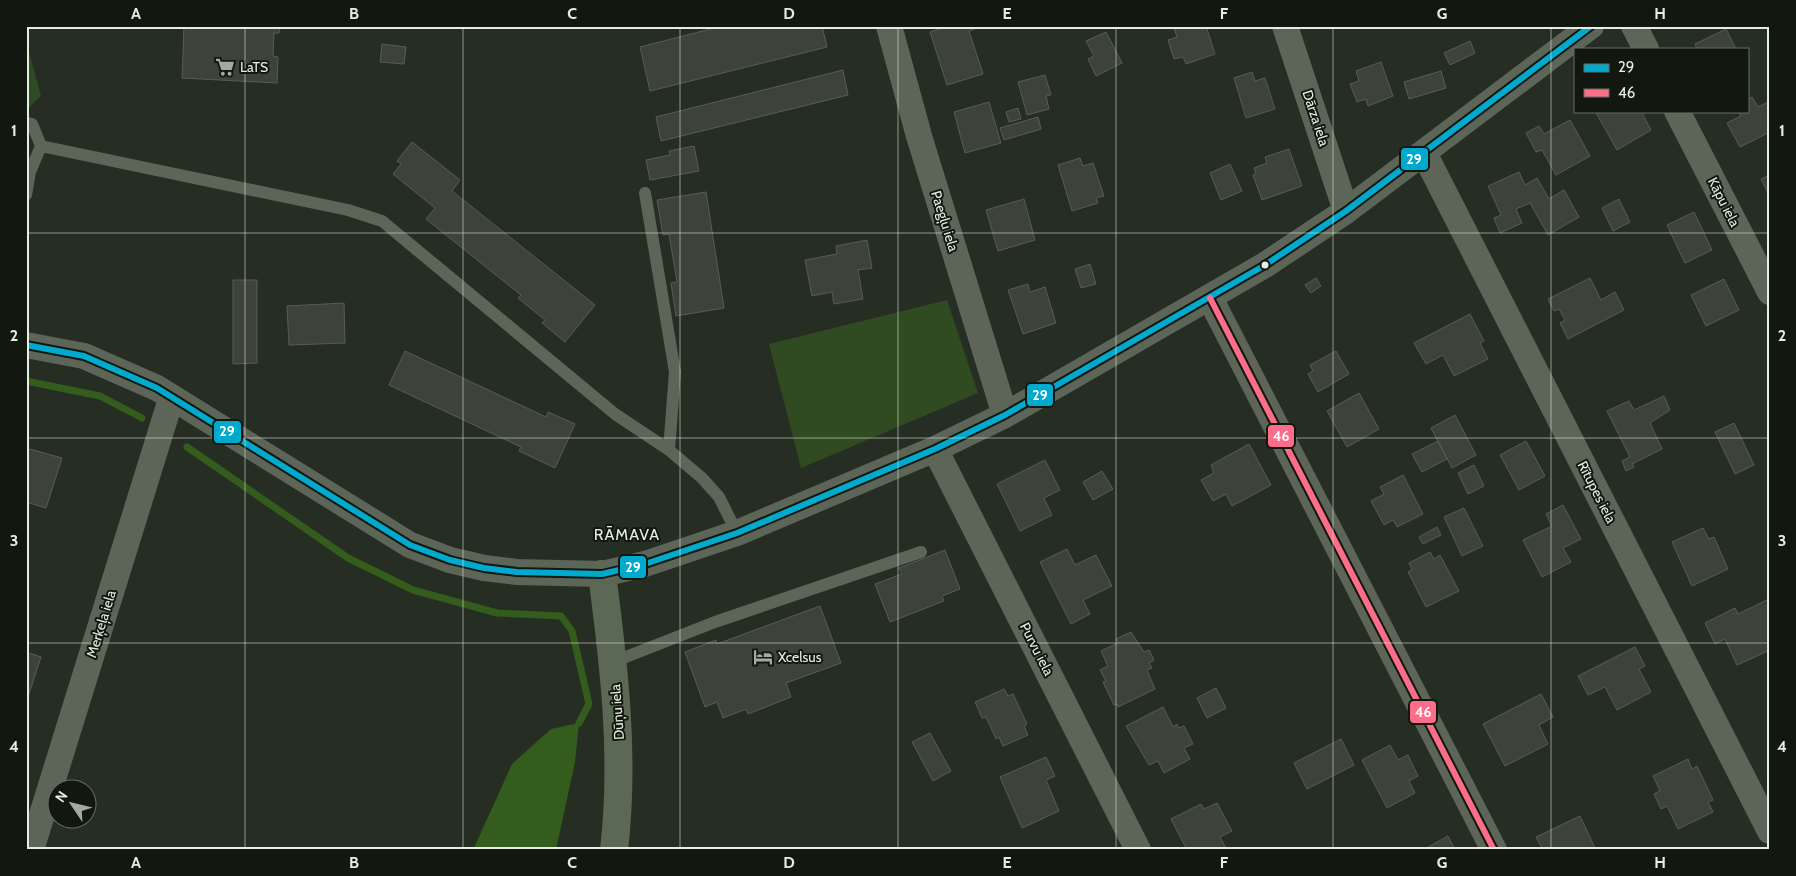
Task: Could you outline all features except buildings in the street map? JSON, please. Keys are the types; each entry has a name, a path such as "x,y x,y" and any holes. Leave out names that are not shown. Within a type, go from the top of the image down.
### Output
{"main road":[{"name":"Dūņu iela","path":"602,574 613,662 620,753 614,850"}],"street":[{"name":"Paegļu iela","path":"889,26 919,136 1005,415"},
{"name":"Dārza iela","path":"1285,26 1346,211"},
{"path":"26,345 84,356 157,388 171,399 410,545 450,560 484,568 535,573 602,574 645,564 737,534 935,449 1005,415 1265,265 1346,211 1591,26"},
{"path":"1634,26 1645,48"},
{"name":"Kāpu iela","path":"1678,112 1770,292"},
{"name":"Rītupes iela","path":"1424,153 1770,831"},
{"path":"1210,298 1494,850"},
{"name":"Merķeļa iela","path":"31,850 171,399"},
{"name":"Purvu iela","path":"935,449 1138,850"}],"lane":[{"path":"26,123 32,124 41,146 30,172 26,195"},
{"path":"41,146 348,210 382,221 615,414 669,450 702,478 719,497 737,534"},
{"path":"645,193 675,372 669,450"},
{"path":"613,662 714,618 921,552"}],"shaded area":[{"path":"26,41 41,96 26,110"},
{"path":"947,300 978,393 801,468 769,344"},
{"path":"579,723 575,762 556,850 473,850 512,764 551,729"}],"waterway":[{"path":"26,381 100,396 142,418"},
{"path":"187,447 348,558 413,590 497,613 561,616 572,631 589,704 579,723"}],"transit line":[{"name":"29","path":"26,345 84,356 157,388 410,545 450,560 484,568 517,572 602,574 645,564 737,533 935,449 1005,415 1265,265 1346,211 1591,26"},
{"name":"46","path":"1210,298 1494,850"}],"place":[{"name":"LaTS","path":"225,67"},
{"name":"Xcelsus","path":"763,657"}],"district":[{"name":"RĀMAVA","path":"627,534"}]}
